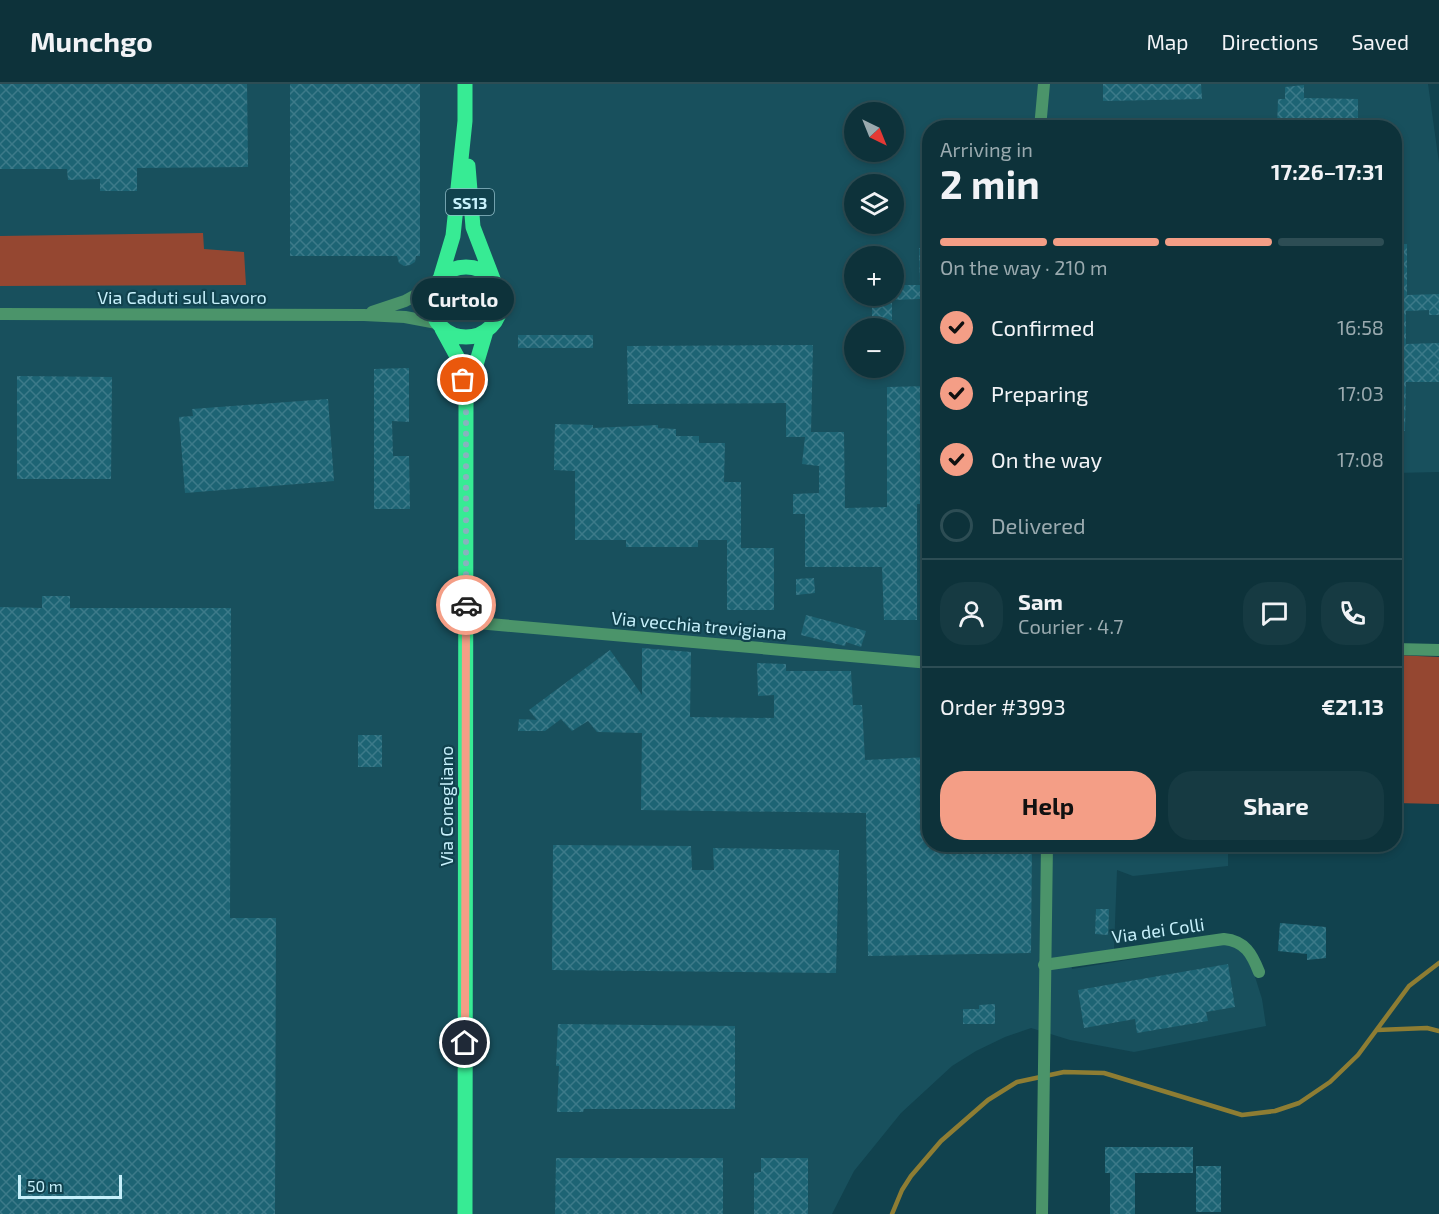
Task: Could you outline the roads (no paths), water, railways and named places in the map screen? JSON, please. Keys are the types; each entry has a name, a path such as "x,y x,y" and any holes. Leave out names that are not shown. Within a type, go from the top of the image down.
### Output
{"main road":[{"name":"SS13","path":"465,84 465,122 473,227 493,279"},
{"name":"SS13","path":"437,281 453,236 465,122"},
{"path":"462,266 473,267 484,271 493,279 499,289 500,312 495,322 486,331 476,336 464,337 452,335 440,326 430,305 437,281 450,269 462,266"},
{"name":"Via Conegliano","path":"440,326 460,362 466,398 465,1214"},
{"name":"Via Conegliano","path":"466,398 486,331"}],"street":[{"path":"1041,120 1044,84"},
{"name":"Via Caduti sul Lavoro","path":"364,315 405,301 437,281"},
{"name":"Via Caduti sul Lavoro","path":"0,314 405,316 440,326"},
{"name":"Via vecchia trevigiana","path":"466,622 922,662"},
{"path":"1402,649 1439,650"},
{"path":"1042,1214 1047,852"},
{"name":"Via dei Colli","path":"1044,965 1224,939 1240,943 1250,950 1259,972"}],"waterway":[{"path":"892,1214 911,1176 941,1141 988,1100 1017,1082 1064,1072 1104,1073 1242,1115 1275,1111 1299,1103 1330,1082 1358,1055 1409,986 1439,963"},
{"path":"1377,1030 1427,1028 1439,1031"}],"place":[{"name":"Curtolo","path":"463,380"}]}
